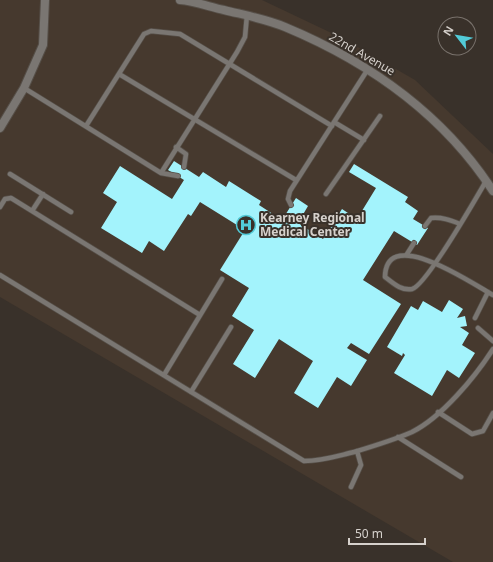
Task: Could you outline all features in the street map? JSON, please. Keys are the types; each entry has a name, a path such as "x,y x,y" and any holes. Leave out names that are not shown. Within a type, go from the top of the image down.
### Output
{"street":[{"path":"0,128 24,88 43,45 45,0"},
{"name":"22nd Avenue","path":"180,0 284,26 368,69 423,109 481,172 493,191"}],"lane":[{"path":"161,173 245,37 247,16"},
{"path":"86,126 144,34 151,30 180,34 333,124 364,140"},
{"path":"292,205 288,199 296,180 368,69"},
{"path":"119,74 296,180"},
{"path":"24,88 161,173 178,176"},
{"path":"326,194 380,116"},
{"path":"176,147 186,154 184,167"},
{"path":"10,174 71,212"},
{"path":"486,181 460,224 436,262 423,281 413,289 405,289 394,285 385,277 386,267 389,261 407,254 436,262 493,295"},
{"path":"32,211 43,194"},
{"path":"0,207 5,199 11,198 200,315"},
{"path":"425,226 431,218 439,217 446,218 460,224"},
{"path":"407,254 414,243"},
{"path":"0,275 304,461 319,461 358,451 413,432 461,392 479,372 493,350"},
{"path":"164,374 222,280"},
{"path":"475,318 488,292"},
{"path":"191,392 231,327"},
{"path":"478,328 493,341"},
{"path":"438,412 472,434 483,431 493,413"},
{"path":"398,437 461,477"},
{"path":"350,487 361,464 358,451"}],"shaded area":[{"name":"Kearney Regional Medical Center","path":"0,0 262,0 342,38 415,80 493,154 493,562 453,562 0,297"}],"building":[{"path":"174,161 199,177 203,172 226,187 229,181 261,201 259,205 282,220 296,198 308,206 298,223 323,239 342,209 357,219 376,188 349,172 354,164 408,197 405,202 418,211 413,219 428,228 417,245 394,231 363,280 401,304 369,354 351,343 347,348 367,360 351,386 337,377 318,408 294,393 313,361 279,339 255,378 233,364 254,330 232,316 249,288 220,270 245,230 200,202 191,216 188,214 164,251 149,241 142,253 101,228 117,202 103,193 120,166 172,199 184,180 168,170"},
{"path":"449,300 463,309 457,318 465,316 467,326 460,327 469,333 462,345 475,353 459,378 447,370 432,396 394,373 405,355 403,353 402,356 387,347 411,306 418,310 423,301 442,312"}],"place":[{"name":"Kearney Regional Medical Center","path":"246,225"}]}
